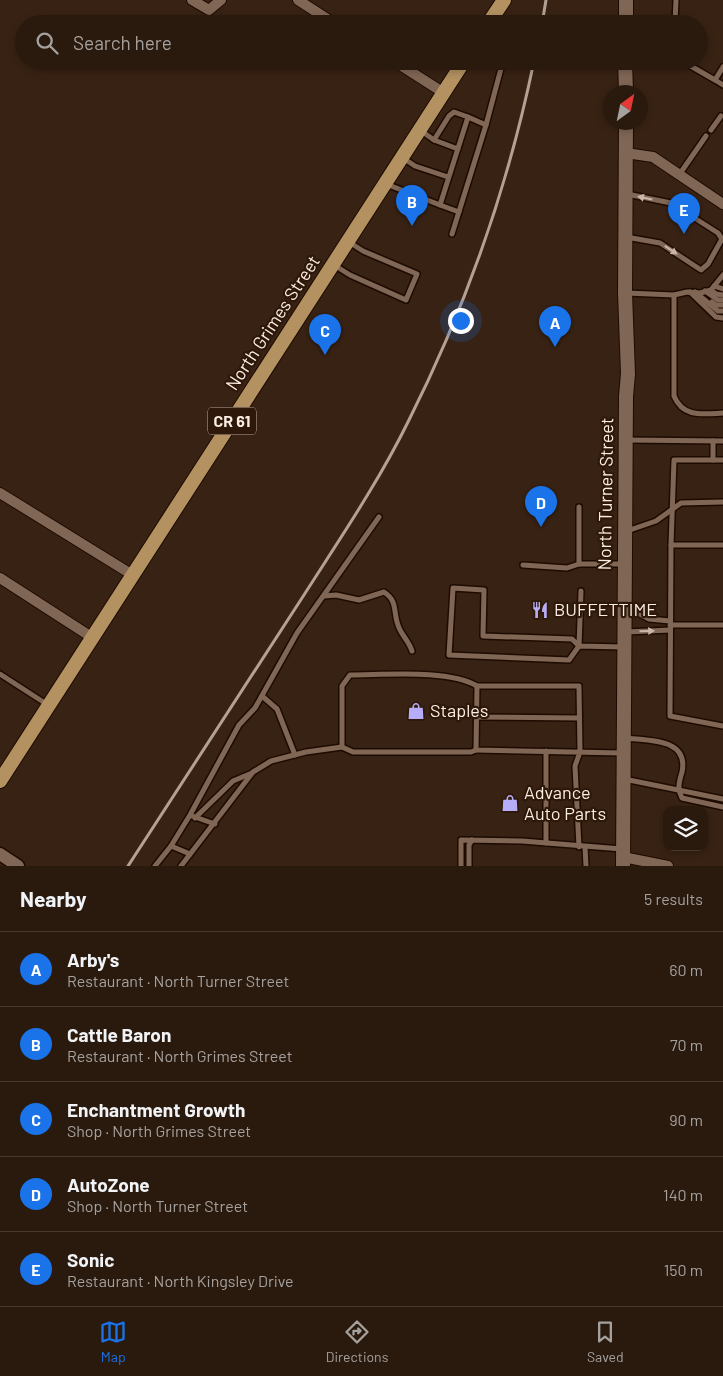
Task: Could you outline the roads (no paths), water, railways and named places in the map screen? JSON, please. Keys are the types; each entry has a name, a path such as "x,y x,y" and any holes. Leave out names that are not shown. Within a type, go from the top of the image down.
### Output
{"main road":[{"path":"496,15 504,0"},
{"path":"626,0 626,15"},
{"name":"North Grimes Street","path":"0,781 93,638 131,574 349,242 458,70"},
{"path":"625,70 626,85"},
{"name":"North Turner Street","path":"623,857 624,532 628,374 625,292 626,130"}],"street":[{"path":"192,0 209,10 222,0"},
{"path":"298,0 321,15"},
{"path":"409,70 444,92"},
{"path":"626,153 653,157 723,204"},
{"path":"0,492 131,574"},
{"path":"0,578 93,638"},
{"path":"0,854 18,866"},
{"path":"623,857 668,866"}],"lane":[{"path":"675,15 676,0"},
{"path":"715,80 723,67"},
{"path":"452,234 486,125 501,70"},
{"path":"698,70 723,85"},
{"path":"434,140 449,116 454,112 486,125"},
{"path":"711,130 722,115"},
{"path":"440,205 468,117"},
{"path":"420,130 434,140 458,149"},
{"path":"679,175 706,136"},
{"path":"402,158 415,166 448,177"},
{"path":"385,184 459,212"},
{"path":"626,194 671,203 718,233 722,239 708,264 701,270 660,243 626,237"},
{"path":"718,233 723,227"},
{"path":"334,265 406,300 417,274 363,251 349,242"},
{"path":"707,289 723,275"},
{"path":"625,292 674,295 723,288"},
{"path":"707,289 716,294 723,294"},
{"path":"707,289 718,300 723,300"},
{"path":"707,289 716,305 723,305"},
{"path":"707,289 718,311 723,311"},
{"path":"707,289 716,317 723,318"},
{"path":"674,295 674,396 676,402 686,412 692,414 723,413"},
{"path":"625,440 723,441"},
{"path":"713,441 713,460"},
{"path":"723,460 674,460 670,626 670,716 723,726"},
{"path":"624,532 656,521 681,503 723,502"},
{"path":"578,507 579,564"},
{"path":"155,866 192,816 239,725 255,708 297,633 379,517"},
{"path":"671,545 723,545"},
{"path":"523,565 567,568 579,564 624,564"},
{"path":"581,591 579,646 569,660 449,655 453,588 484,590 483,636 572,639 579,646 623,647"},
{"path":"324,596 336,595 359,600 384,592 393,602 397,624 412,651"},
{"path":"624,609 670,626"},
{"path":"623,632 670,626 723,625"},
{"path":"0,674 49,706"},
{"path":"342,747 342,686 350,675 424,675 465,679 477,686 579,686 580,752 575,766 579,846"},
{"path":"476,750 477,686"},
{"path":"262,696 277,709 295,755"},
{"path":"477,718 579,718"},
{"path":"622,738 662,743 678,750 684,761 678,790 682,798 723,807"},
{"path":"192,816 233,781 271,761 342,747 353,752 471,752 476,750 622,753"},
{"path":"546,751 546,843"},
{"path":"181,866 253,772"},
{"path":"623,779 723,799"},
{"path":"192,816 215,824"},
{"path":"461,866 461,840 579,846 623,857"},
{"path":"470,866 469,845 472,840"},
{"path":"171,846 190,854"},
{"path":"585,847 586,866"}],"railway":[{"path":"544,15 546,0"},
{"path":"128,866 344,533 384,467 408,422 448,335 483,246 512,154 532,70"}],"place":[{"name":"Cattle Baron","path":"412,226"},
{"name":"Sonic","path":"684,234"},
{"name":"Arby's","path":"555,347"},
{"name":"Enchantment Growth","path":"325,355"},
{"name":"AutoZone","path":"541,527"},
{"name":"BUFFETTIME","path":"540,610"},
{"name":"Staples","path":"416,711"},
{"name":"Advance Auto Parts","path":"510,803"}]}
